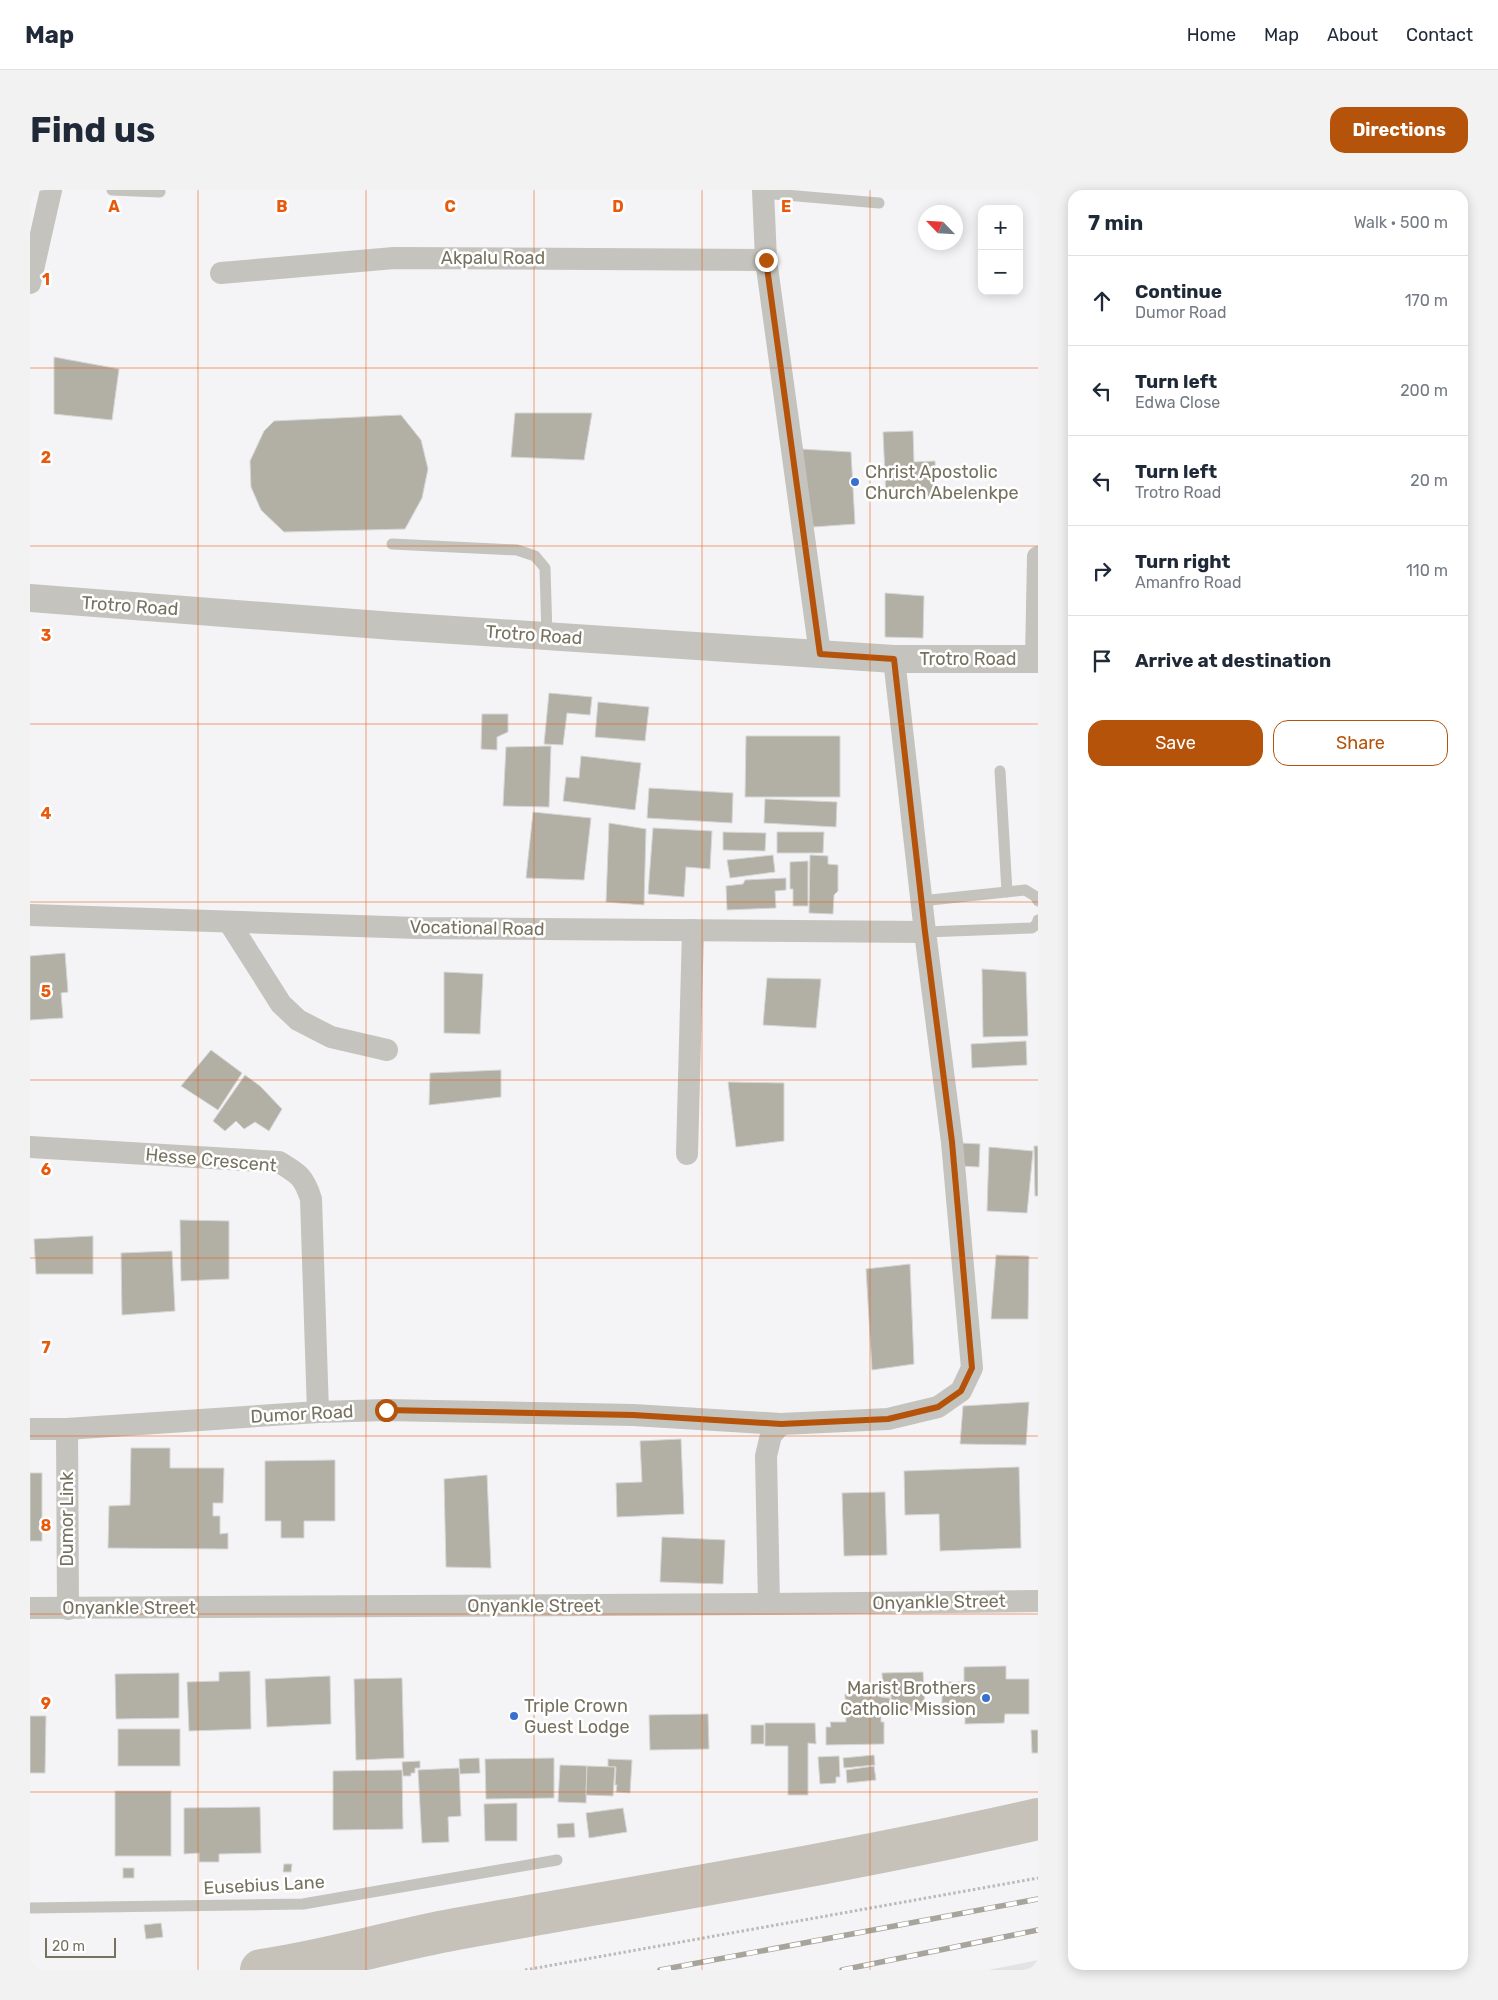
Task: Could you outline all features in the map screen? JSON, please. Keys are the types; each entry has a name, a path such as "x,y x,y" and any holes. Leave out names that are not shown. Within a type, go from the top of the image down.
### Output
{"street":[{"path":"30,283 51,190"},
{"path":"763,192 766,260 820,654"},
{"name":"Akpalu Road","path":"220,273 394,258 766,260"},
{"path":"1037,659 1038,557"},
{"name":"Trotro Road","path":"30,598 392,626 894,659 1037,659"},
{"path":"894,659 925,932"},
{"name":"Vocational Road","path":"30,916 417,928 925,932"},
{"path":"229,922 281,1004 298,1020 331,1037 387,1050"},
{"path":"687,1154 692,930"},
{"name":"Dumor Road","path":"30,1429 67,1429 318,1412 386,1410 623,1415 781,1424 888,1419 938,1407 961,1391 972,1368 952,1142 925,932"},
{"name":"Hesse Crescent","path":"32,1150 279,1162 296,1172 306,1183 311,1199 318,1412"},
{"path":"769,1604 766,1456 771,1435 781,1424"},
{"name":"Dumor Link","path":"67,1429 68,1608"},
{"name":"Onyankle Street","path":"30,1608 1038,1601"}],"lane":[{"path":"112,190 160,192"},
{"path":"763,192 880,204"},
{"path":"392,544 517,550 535,556 545,568 547,636"},
{"path":"1000,771 1007,892"},
{"path":"921,901 1025,890 1035,896 1038,901"},
{"path":"925,932 1032,928 1037,924 1038,920"},
{"name":"Eusebius Lane","path":"30,1908 303,1904 557,1860"}],"path":[{"path":"526,1970 1038,1878"}],"shaded area":[{"path":"1038,1960 1038,1970 988,1970"}],"building":[{"path":"54,357 119,369 112,420 54,414"},
{"path":"515,413 592,413 584,460 511,457"},
{"path":"401,415 421,440 428,469 422,498 405,529 284,532 261,510 251,487 250,461 264,431 274,421"},
{"path":"913,431 914,462 935,461 936,496 886,498 883,432"},
{"path":"801,449 851,452 855,524 813,527"},
{"path":"885,593 924,596 923,638 885,637"},
{"path":"549,693 592,697 590,715 567,713 563,745 544,744"},
{"path":"598,702 649,707 645,741 595,737"},
{"path":"482,714 508,714 508,732 497,737 497,750 481,749"},
{"path":"746,736 840,736 840,797 745,797"},
{"path":"551,746 549,807 503,806 506,747"},
{"path":"581,756 641,763 635,810 563,801 566,777 579,778"},
{"path":"649,788 733,793 732,823 647,818"},
{"path":"765,799 837,802 836,827 764,823"},
{"path":"533,812 591,818 584,880 526,878"},
{"path":"609,823 646,829 644,905 606,902"},
{"path":"653,828 712,831 710,869 686,867 684,897 648,894"},
{"path":"723,832 766,833 765,851 723,850"},
{"path":"777,832 824,832 823,853 777,853"},
{"path":"773,855 775,872 730,878 727,860"},
{"path":"810,855 828,856 828,864 838,865 838,891 834,895 833,914 809,913"},
{"path":"808,861 808,906 793,906 793,889 790,889 790,862"},
{"path":"786,878 786,890 775,891 776,908 727,910 726,886 743,884 745,880"},
{"path":"65,953 68,992 61,993 63,1018 30,1020 30,956"},
{"path":"982,969 1026,972 1028,1036 983,1037"},
{"path":"444,972 483,974 480,1034 444,1033"},
{"path":"767,978 821,979 816,1028 763,1025"},
{"path":"1026,1041 1027,1065 972,1068 971,1044"},
{"path":"211,1050 242,1073 218,1110 181,1086"},
{"path":"501,1070 501,1097 429,1105 430,1073"},
{"path":"245,1075 260,1086 282,1109 269,1131 255,1122 244,1129 236,1121 225,1131 213,1121"},
{"path":"728,1082 784,1083 784,1141 736,1147"},
{"path":"961,1143 980,1144 979,1167 960,1166"},
{"path":"1034,1146 1038,1146 1038,1196 1035,1196"},
{"path":"989,1147 1033,1151 1027,1213 987,1211"},
{"path":"180,1220 229,1221 229,1279 181,1281"},
{"path":"93,1236 93,1274 36,1274 34,1239"},
{"path":"172,1251 175,1311 122,1315 121,1253"},
{"path":"996,1255 1029,1256 1028,1319 991,1319"},
{"path":"910,1264 914,1364 872,1370 866,1269"},
{"path":"1029,1402 1026,1445 960,1444 963,1406"},
{"path":"681,1439 684,1514 617,1517 616,1483 642,1482 640,1441"},
{"path":"131,1448 170,1448 170,1468 224,1468 223,1503 213,1503 213,1516 220,1516 220,1534 228,1533 228,1549 108,1548 109,1506 130,1505"},
{"path":"335,1460 335,1521 304,1521 304,1538 281,1538 281,1521 265,1521 265,1461"},
{"path":"1019,1467 1021,1548 940,1551 939,1514 905,1515 904,1471"},
{"path":"30,1473 42,1473 42,1541 30,1541"},
{"path":"487,1475 491,1568 446,1567 444,1479"},
{"path":"885,1492 887,1555 844,1556 842,1493"},
{"path":"662,1537 725,1540 723,1584 660,1582"},
{"name":"Marist Brothers Catholic Mission","path":"1006,1666 1006,1679 1029,1679 1029,1714 1005,1714 1004,1723 965,1724 965,1714 942,1714 942,1682 964,1682 964,1667"},
{"path":"250,1671 251,1729 189,1731 187,1682 219,1681 219,1672"},
{"path":"923,1672 925,1710 891,1712 891,1696 883,1696 882,1673"},
{"path":"179,1673 179,1718 116,1719 115,1674"},
{"path":"330,1676 331,1724 267,1727 265,1679"},
{"path":"402,1678 404,1758 356,1760 354,1679"},
{"path":"845,1694 881,1694 881,1697 890,1698 889,1711 881,1711 881,1722 884,1722 884,1744 826,1745 826,1727 831,1727 830,1722 846,1722"},
{"path":"708,1714 709,1749 650,1750 649,1715"},
{"path":"30,1716 46,1716 45,1773 30,1773"},
{"path":"765,1723 815,1723 816,1744 808,1743 808,1795 788,1795 788,1746 765,1746"},
{"path":"751,1725 764,1725 764,1744 751,1744"},
{"path":"118,1729 180,1729 180,1766 118,1766"},
{"path":"1031,1730 1038,1730 1038,1753 1032,1753"},
{"path":"874,1755 875,1765 844,1768 843,1758"},
{"path":"839,1756 840,1777 836,1777 836,1783 820,1784 818,1757"},
{"path":"479,1758 480,1773 460,1774 459,1759"},
{"path":"554,1758 554,1798 486,1799 485,1759"},
{"path":"608,1759 632,1760 630,1793 616,1792 616,1767 608,1767"},
{"path":"420,1761 420,1768 415,1768 415,1773 411,1773 411,1776 403,1776 402,1762"},
{"path":"560,1765 587,1766 586,1803 558,1802"},
{"path":"587,1766 615,1767 613,1796 586,1795"},
{"path":"874,1766 876,1780 847,1783 846,1770"},
{"path":"459,1768 461,1816 448,1817 449,1842 422,1843 418,1770"},
{"path":"402,1770 403,1829 333,1830 333,1771"},
{"path":"115,1791 171,1791 171,1856 115,1856"},
{"path":"517,1803 517,1841 485,1841 484,1804"},
{"path":"260,1807 261,1853 219,1854 219,1862 199,1862 199,1853 184,1854 184,1808"},
{"path":"623,1808 627,1832 589,1838 586,1813"},
{"path":"574,1823 575,1837 558,1838 557,1824"},
{"path":"284,1864 292,1864 291,1872 283,1872"},
{"path":"123,1868 134,1868 134,1878 123,1878"},
{"path":"161,1923 163,1937 146,1939 144,1925"}],"waterway":[{"path":"261,1970 456,1929 820,1864 1038,1819"}],"railway":[{"path":"660,1970 1038,1899"},
{"path":"842,1970 1038,1930"}],"place":[{"name":"Christ Apostolic Church Abelenkpe","path":"855,482"},
{"name":"Marist Brothers Catholic Mission","path":"986,1698"},
{"name":"Triple Crown Guest Lodge","path":"514,1716"}],"route":[{"path":"386,1410 633,1415 781,1424 888,1419 938,1407 961,1391 972,1368 952,1142 925,932 894,659 820,654 766,260"}]}
